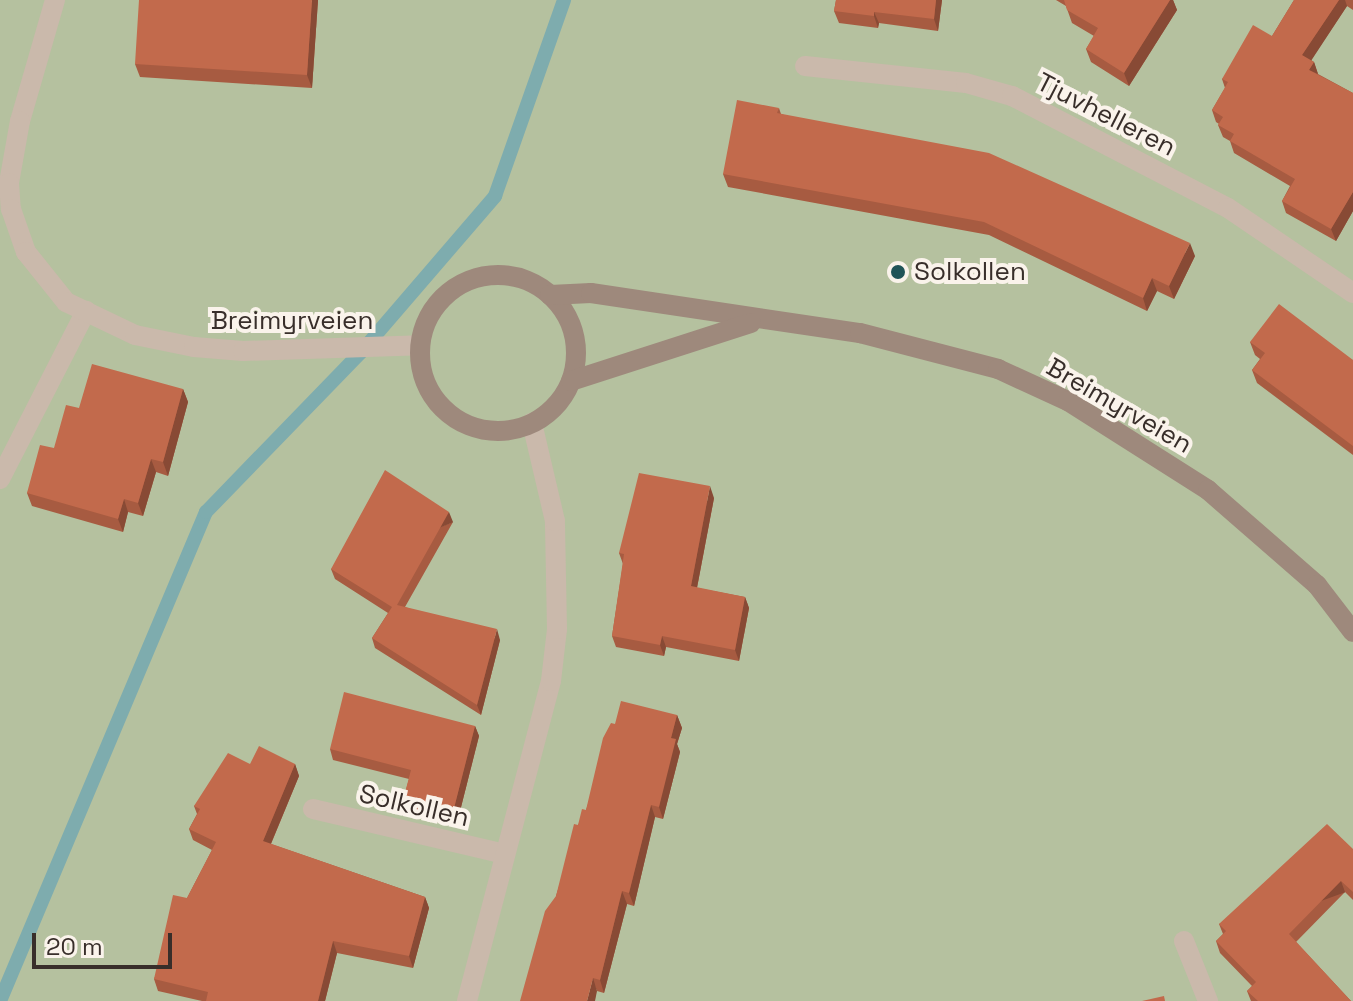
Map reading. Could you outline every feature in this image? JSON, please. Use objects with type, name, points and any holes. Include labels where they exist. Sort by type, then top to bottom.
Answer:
[{"type":"street","name":"Breimyrveien","points":[[55,0],[14,150],[11,209],[37,271],[66,302],[135,335],[194,347],[243,351],[420,345]]},
{"type":"street","name":"Tjuvhelleren","points":[[805,66],[966,83],[1012,96],[1228,208],[1353,293]]},
{"type":"street","points":[[482,276],[530,281],[550,295],[574,335],[571,381],[555,406],[532,423],[486,430],[444,409],[429,390],[420,345],[440,301],[482,276]]},
{"type":"street","name":"Breimyrveien","points":[[550,295],[591,293],[755,322],[860,333],[939,350],[1068,401],[1183,473],[1268,537],[1317,585],[1353,632]]},
{"type":"street","points":[[0,479],[86,311]]},
{"type":"street","name":"Breimyrveien","points":[[571,381],[755,322]]},
{"type":"street","points":[[467,1001],[551,681],[557,629],[555,521],[532,423]]},
{"type":"street","name":"Solkollen","points":[[313,809],[505,854]]},
{"type":"street","points":[[1184,941],[1208,1001]]},
{"type":"green space","points":[[0,0],[1353,0],[1353,1001],[0,1001]]},
{"type":"building","points":[[139,0],[312,0],[307,75],[135,64]]},
{"type":"building","points":[[836,0],[936,0],[934,19],[834,11]]},
{"type":"building","points":[[1064,0],[1170,0],[1124,73],[1086,49],[1098,28],[1067,10]]},
{"type":"building","points":[[1294,0],[1339,0],[1302,55],[1314,62],[1309,70],[1353,93],[1353,192],[1331,229],[1282,201],[1295,179],[1230,141],[1234,134],[1218,125],[1223,117],[1212,110],[1228,82],[1222,79],[1253,25],[1272,36]]},
{"type":"building","points":[[737,100],[779,108],[777,113],[989,153],[1190,243],[1169,286],[1152,278],[1143,298],[984,222],[723,174]]},
{"type":"building","points":[[1279,304],[1353,360],[1353,446],[1252,370],[1265,353],[1250,342]]},
{"type":"building","points":[[92,364],[183,389],[163,462],[151,459],[138,503],[124,499],[118,519],[27,493],[40,445],[54,448],[66,405],[79,408]]},
{"type":"building","points":[[385,470],[449,512],[397,605],[497,629],[477,705],[372,638],[392,607],[331,569]]},
{"type":"building","points":[[639,473],[710,486],[691,586],[745,597],[735,650],[662,636],[660,645],[612,636],[624,554],[619,553]]},
{"type":"building","points":[[344,692],[475,726],[452,816],[402,804],[411,770],[330,749]]},
{"type":"building","points":[[621,701],[677,715],[671,738],[676,739],[659,807],[651,805],[629,893],[622,891],[600,980],[593,978],[587,1001],[520,1001],[545,911],[556,896],[574,824],[578,825],[582,809],[586,810],[603,738],[611,723],[615,724]]},
{"type":"building","points":[[259,746],[295,764],[263,841],[425,897],[409,956],[333,941],[318,1001],[206,1001],[208,992],[154,979],[173,895],[187,898],[216,842],[189,829],[200,809],[194,806],[228,753],[250,764]]},
{"type":"building","points":[[1327,824],[1353,849],[1353,892],[1341,881],[1289,934],[1351,1001],[1258,1001],[1247,991],[1256,982],[1216,941],[1226,931],[1219,924]]},
{"type":"building","points":[[1164,996],[1165,1001],[1142,1001]]},
{"type":"waterway","points":[[0,1001],[206,512],[361,352],[495,196],[564,0]]},
{"type":"place","name":"Solkollen","points":[[898,272]]}]
